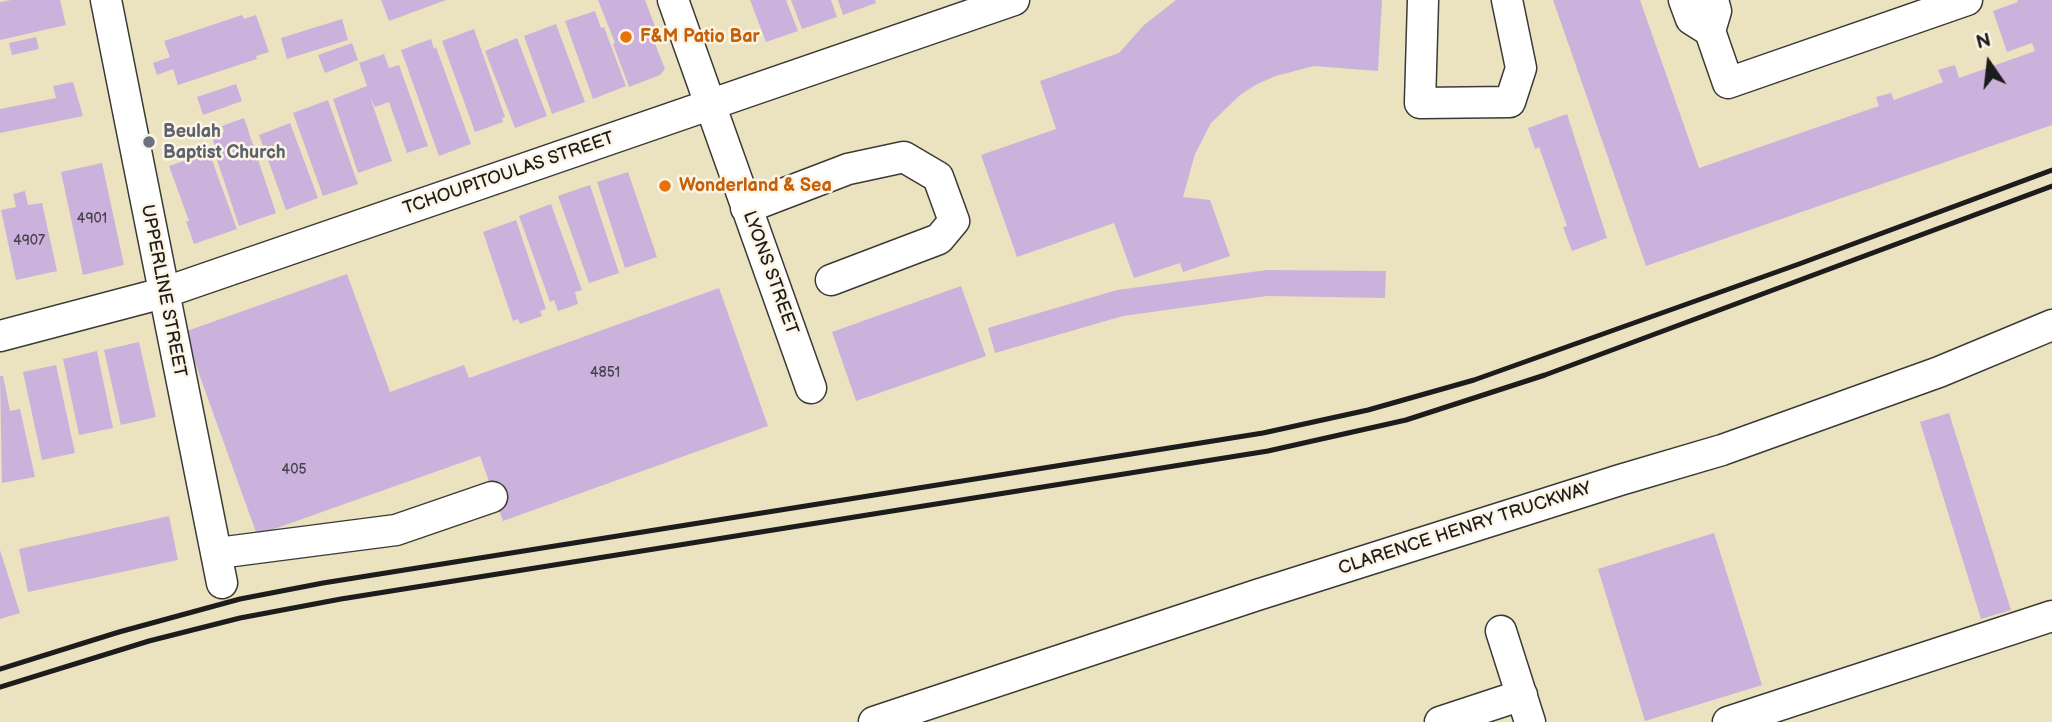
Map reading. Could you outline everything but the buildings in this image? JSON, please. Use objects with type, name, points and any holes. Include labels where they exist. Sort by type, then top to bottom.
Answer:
[{"type":"street","name":"UPPERLINE STREET","points":[[106,0],[222,583]]},
{"type":"street","name":"LYONS STREET","points":[[673,0],[811,388]]},
{"type":"street","name":"TCHOUPITOULAS STREET","points":[[0,336],[163,293],[1014,0]]},
{"type":"street","points":[[1423,0],[1420,103],[1510,102],[1521,68],[1507,0]]},
{"type":"street","points":[[1684,0],[1691,19],[1710,31]]},
{"type":"street","points":[[1713,0],[1716,11],[1710,31],[1728,83],[1967,0]]},
{"type":"street","points":[[746,208],[848,169],[904,157],[938,177],[954,220],[939,239],[831,280]]},
{"type":"street","name":"CLARENCE HENRY TRUCKWAY","points":[[874,722],[1257,595],[1722,450],[1939,372],[2052,325]]},
{"type":"street","points":[[218,553],[396,530],[492,497]]},
{"type":"street","points":[[1728,722],[2052,616]]},
{"type":"street","points":[[1440,722],[1526,709],[1501,631]]},
{"type":"railway","points":[[0,669],[119,632],[240,599],[323,583],[1263,433],[1368,410],[1474,380],[2052,170]]},
{"type":"railway","points":[[0,687],[149,641],[240,618],[341,599],[1268,451],[1406,420],[1545,375],[2052,186]]},
{"type":"place","name":"F&M Patio Bar","points":[[626,37]]},
{"type":"place","name":"Beulah Baptist Church","points":[[149,142]]},
{"type":"place","name":"Wonderland & Sea","points":[[665,186]]}]
